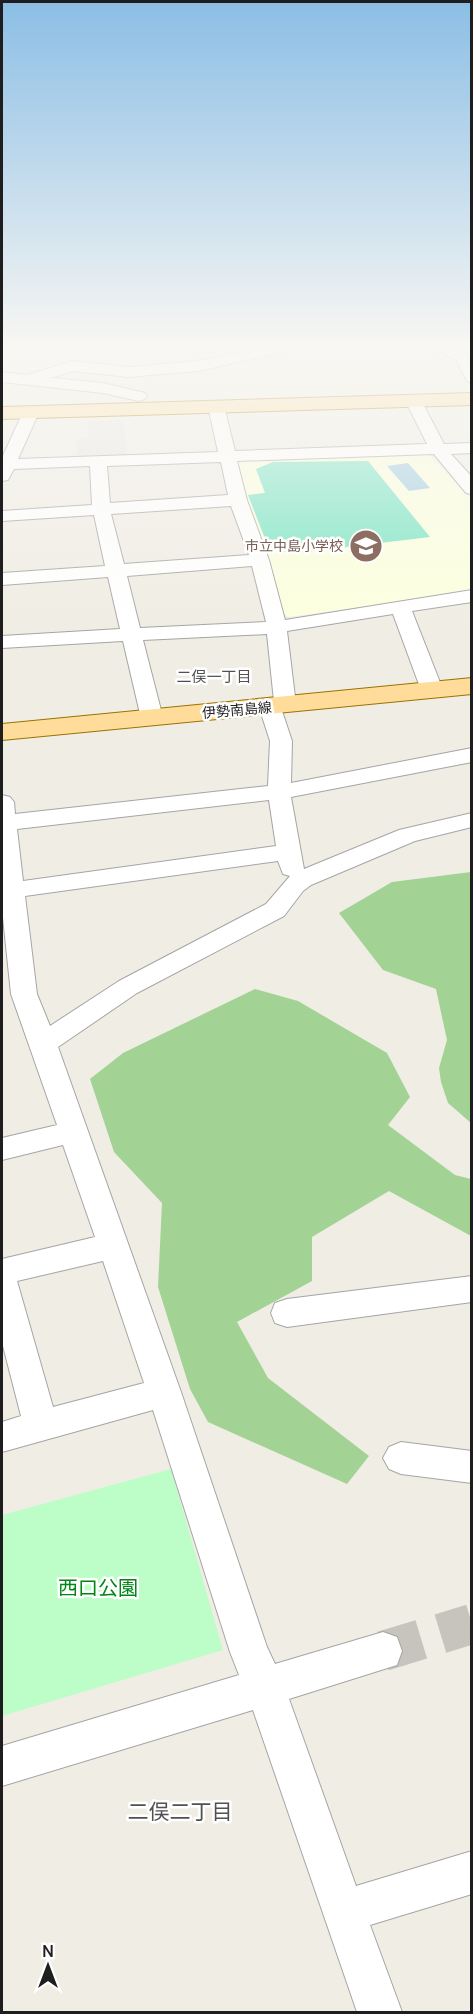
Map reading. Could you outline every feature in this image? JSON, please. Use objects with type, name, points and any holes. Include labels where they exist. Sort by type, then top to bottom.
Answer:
[{"type":"main road","name":"伊勢南島線","points":[[2,732],[471,686]]},
{"type":"street","points":[[18,440],[5,470],[98,461],[471,448]]},
{"type":"street","points":[[224,440],[238,500],[260,560],[277,627],[277,706],[281,741],[279,792],[294,885]]},
{"type":"street","points":[[433,440],[438,449],[471,489]]},
{"type":"street","points":[[98,461],[101,509],[152,718]]},
{"type":"street","points":[[2,516],[238,500]]},
{"type":"street","points":[[2,579],[260,560]]},
{"type":"street","points":[[2,642],[277,627],[471,596]]},
{"type":"street","points":[[400,606],[432,690]]},
{"type":"street","points":[[379,2013],[264,1685],[249,1652],[164,1392],[43,1044],[13,996],[13,891],[2,816],[279,792],[471,755]]},
{"type":"street","points":[[43,1044],[128,987],[275,910],[294,885],[302,879],[407,836],[471,820]]},
{"type":"street","points":[[13,891],[289,852]]},
{"type":"street","points":[[2,1149],[72,1132]]},
{"type":"street","points":[[2,1272],[112,1246]]},
{"type":"street","points":[[2,1283],[41,1426]]},
{"type":"street","points":[[287,1313],[471,1288]]},
{"type":"street","points":[[2,1437],[164,1392]]},
{"type":"street","points":[[401,1458],[471,1467]]},
{"type":"street","points":[[2,1766],[264,1685],[383,1651]]},
{"type":"street","points":[[344,1912],[471,1872]]},
{"type":"shaded area","points":[[76,440],[125,440],[127,458],[77,460]]},
{"type":"shaded area","name":"市立中島小学校","points":[[427,452],[471,499],[471,592],[289,617],[283,614],[235,461],[241,458]]},
{"type":"green space","points":[[368,461],[430,537],[297,553],[269,549],[248,495],[265,493],[256,469],[273,462]]},
{"type":"green space","points":[[471,872],[471,1123],[448,1103],[441,1082],[439,1068],[447,1040],[436,989],[383,970],[339,913],[392,882]]},
{"type":"green space","points":[[255,989],[298,1001],[387,1053],[410,1097],[388,1125],[455,1175],[471,1179],[471,1236],[389,1191],[312,1237],[312,1281],[237,1322],[268,1378],[369,1456],[347,1484],[208,1422],[190,1389],[158,1287],[162,1203],[114,1152],[90,1079],[123,1053]]},
{"type":"green space","name":"西口公園","points":[[171,1469],[223,1650],[2,1716],[2,1515]]},
{"type":"water","points":[[408,463],[430,488],[409,491],[387,466]]},
{"type":"tunnel","points":[[383,1651],[472,1624]]},
{"type":"place","name":"市立中島小学校","points":[[366,546]]},
{"type":"district","name":"二俣一丁目","points":[[214,677]]},
{"type":"district","name":"二俣二丁目","points":[[180,1812]]}]
